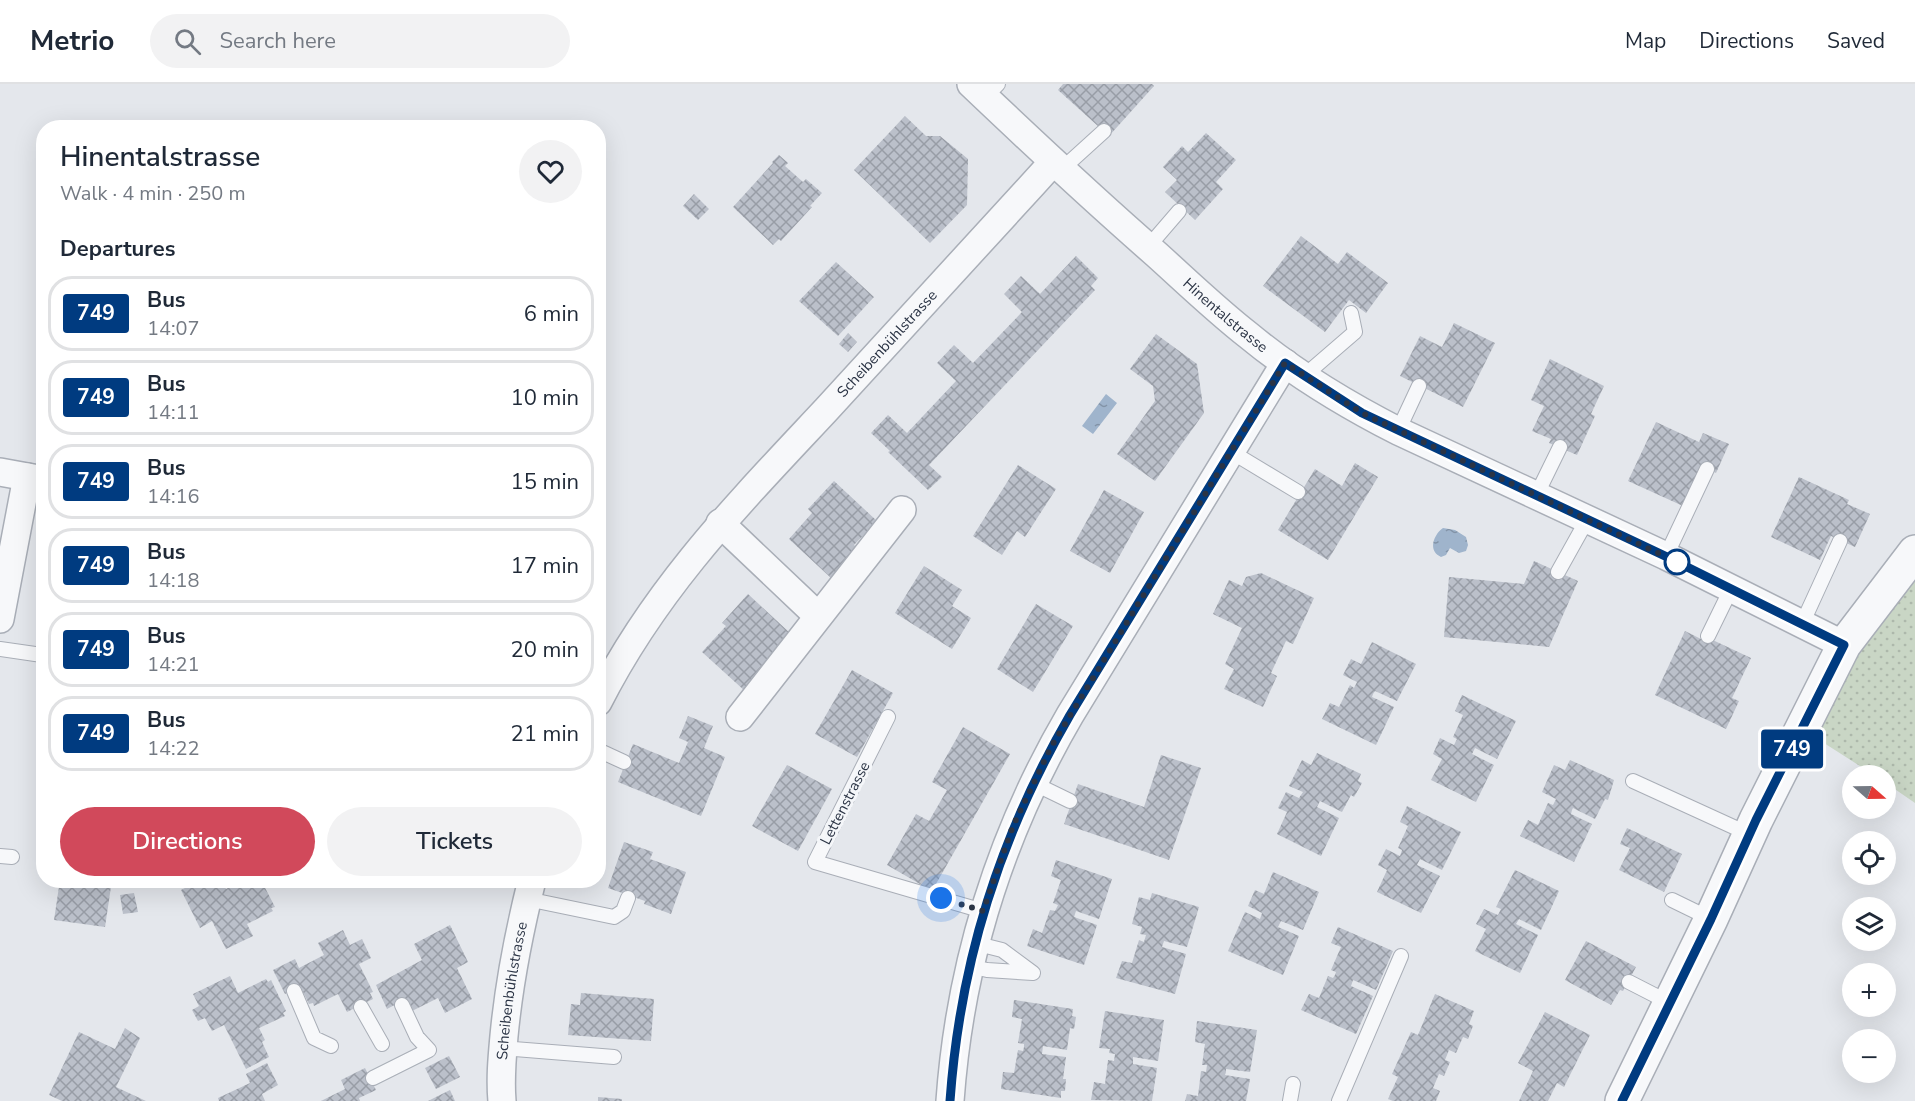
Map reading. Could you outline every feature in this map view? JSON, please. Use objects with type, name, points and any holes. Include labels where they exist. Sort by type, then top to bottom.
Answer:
[{"type":"street","name":"Hinentalstrasse","points":[[985,88],[1057,166],[1220,312],[1294,369],[1362,413],[1665,556],[1844,645]]},
{"type":"street","name":"Scheibenbühlstrasse","points":[[606,682],[662,597],[720,524],[939,288],[1057,166]]},
{"type":"street","points":[[950,1101],[955,1045],[983,911],[1006,843],[1033,783],[1070,715],[1230,451],[1294,369]]},
{"type":"street","points":[[0,472],[35,479],[6,557],[0,619]]},
{"type":"street","points":[[740,717],[902,510]]},
{"type":"street","points":[[720,524],[818,616]]},
{"type":"street","points":[[1622,1101],[1711,919],[1749,834],[1844,645],[1915,552]]},
{"type":"street","name":"Scheibenbühlstrasse","points":[[501,1099],[503,1048],[512,971],[529,890]]},
{"type":"lane","points":[[1057,166],[1104,131]]},
{"type":"lane","points":[[1148,248],[1179,211]]},
{"type":"lane","points":[[1294,369],[1355,332],[1351,314]]},
{"type":"lane","points":[[1398,431],[1419,386]]},
{"type":"lane","points":[[1536,496],[1560,447]]},
{"type":"lane","points":[[1230,451],[1298,492]]},
{"type":"lane","points":[[1665,556],[1707,469]]},
{"type":"lane","points":[[1558,572],[1587,520]]},
{"type":"lane","points":[[1802,624],[1840,540]]},
{"type":"lane","points":[[1708,636],[1731,589]]},
{"type":"lane","points":[[0,649],[36,654]]},
{"type":"lane","name":"Lettenstrasse","points":[[888,717],[815,861],[983,911]]},
{"type":"lane","points":[[606,754],[624,762]]},
{"type":"lane","points":[[1634,781],[1749,834]]},
{"type":"lane","points":[[1033,783],[1070,801]]},
{"type":"lane","points":[[529,890],[614,917],[623,911],[628,898]]},
{"type":"lane","points":[[1672,900],[1711,919]]},
{"type":"lane","points":[[1339,1101],[1401,956]]},
{"type":"lane","points":[[1629,982],[1670,1003]]},
{"type":"lane","points":[[294,991],[314,1038],[331,1046]]},
{"type":"lane","points":[[373,1078],[429,1050],[417,1037],[402,1005]]},
{"type":"lane","points":[[361,1007],[382,1044]]},
{"type":"lane","points":[[503,1048],[614,1057]]},
{"type":"lane","points":[[1290,1101],[1293,1084]]},
{"type":"green space","points":[[1915,574],[1915,803],[1896,790],[1896,765],[1858,765],[1813,736],[1860,653]]},
{"type":"water","points":[[1106,394],[1117,403],[1093,434],[1082,426]]},
{"type":"water","points":[[1443,528],[1455,530],[1466,537],[1468,545],[1466,551],[1459,553],[1450,548],[1446,555],[1441,557],[1434,551],[1433,542]]},
{"type":"building","points":[[1063,84],[1152,84],[1154,86],[1109,136],[1058,90]]},
{"type":"building","points":[[905,116],[926,136],[940,136],[968,159],[967,205],[930,243],[854,170]]},
{"type":"building","points":[[1206,133],[1236,160],[1216,182],[1223,189],[1195,220],[1165,192],[1177,180],[1163,167],[1182,146],[1188,152]]},
{"type":"building","points":[[779,155],[788,163],[785,166],[803,182],[806,179],[822,193],[781,241],[779,239],[773,245],[733,207]]},
{"type":"building","points":[[694,194],[709,209],[698,220],[683,206]]},
{"type":"building","points":[[1301,236],[1338,264],[1347,252],[1388,283],[1366,313],[1349,300],[1325,332],[1263,286]]},
{"type":"building","points":[[1076,256],[1098,278],[1091,286],[1095,290],[929,465],[942,477],[928,490],[871,433],[888,415],[907,433],[956,381],[937,363],[954,345],[973,363],[1022,312],[1004,294],[1021,276],[1040,294]]},
{"type":"building","points":[[836,262],[874,297],[838,336],[799,301]]},
{"type":"building","points":[[1454,323],[1495,343],[1463,407],[1400,376],[1420,336],[1442,347]]},
{"type":"building","points":[[848,333],[857,342],[848,352],[839,344]]},
{"type":"building","points":[[1156,334],[1197,364],[1204,413],[1155,481],[1117,454],[1155,401],[1153,386],[1130,369]]},
{"type":"building","points":[[1550,359],[1604,386],[1591,414],[1595,416],[1577,455],[1549,443],[1551,439],[1532,431],[1544,406],[1531,400]]},
{"type":"building","points":[[1656,422],[1699,442],[1703,433],[1729,444],[1716,473],[1702,466],[1683,506],[1628,481]]},
{"type":"building","points":[[1355,463],[1378,477],[1328,560],[1278,530],[1315,469],[1342,486]]},
{"type":"building","points":[[1018,465],[1056,489],[1025,537],[1017,531],[1002,555],[973,536]]},
{"type":"building","points":[[1799,477],[1849,500],[1847,504],[1870,514],[1855,547],[1831,536],[1820,560],[1771,537]]},
{"type":"building","points":[[834,481],[877,521],[854,545],[858,549],[831,578],[789,539],[812,513],[808,509]]},
{"type":"building","points":[[1104,490],[1144,512],[1110,573],[1070,551]]},
{"type":"building","points":[[1534,561],[1578,581],[1549,647],[1444,637],[1449,577],[1524,584]]},
{"type":"building","points":[[924,566],[962,590],[952,606],[971,618],[952,649],[895,613]]},
{"type":"building","points":[[1261,573],[1314,598],[1293,644],[1286,641],[1271,673],[1277,676],[1263,707],[1224,689],[1234,669],[1225,664],[1242,628],[1213,614],[1229,580],[1242,586],[1246,577]]},
{"type":"building","points":[[748,594],[791,634],[746,692],[702,652],[726,626],[722,623]]},
{"type":"building","points":[[1036,604],[1073,626],[1033,692],[997,669]]},
{"type":"building","points":[[1685,631],[1701,639],[1702,635],[1751,658],[1732,698],[1739,701],[1726,729],[1655,695]]},
{"type":"building","points":[[1372,642],[1416,664],[1397,701],[1375,691],[1373,694],[1372,697],[1394,707],[1376,745],[1322,719],[1330,703],[1339,707],[1350,685],[1354,688],[1357,682],[1343,675],[1351,659],[1361,664]]},
{"type":"building","points":[[852,670],[893,693],[857,757],[815,734]]},
{"type":"building","points":[[1462,695],[1516,721],[1497,759],[1475,748],[1472,754],[1494,765],[1476,802],[1431,780],[1442,759],[1433,754],[1440,738],[1454,745],[1457,739],[1453,737],[1463,715],[1455,711]]},
{"type":"building","points":[[688,716],[713,726],[704,748],[725,757],[701,816],[618,782],[633,744],[679,763],[688,742],[679,738]]},
{"type":"building","points":[[963,727],[1010,754],[932,891],[887,865],[916,814],[929,821],[947,790],[932,782]]},
{"type":"building","points":[[1317,753],[1361,774],[1358,781],[1362,783],[1354,797],[1351,795],[1342,812],[1320,801],[1317,807],[1339,818],[1321,856],[1277,834],[1287,812],[1278,808],[1286,792],[1299,798],[1303,792],[1289,786],[1302,760],[1311,765]]},
{"type":"building","points":[[1161,755],[1201,768],[1169,860],[1064,824],[1078,784],[1144,807]]},
{"type":"building","points":[[1570,760],[1614,780],[1608,800],[1605,799],[1595,819],[1573,808],[1572,810],[1571,814],[1592,824],[1574,862],[1520,836],[1528,820],[1538,825],[1548,803],[1553,805],[1556,799],[1542,792],[1554,765],[1565,770]]},
{"type":"building","points":[[787,765],[832,789],[798,851],[752,826]]},
{"type":"building","points":[[1407,806],[1461,832],[1442,870],[1420,859],[1417,865],[1440,876],[1421,913],[1377,892],[1387,870],[1378,865],[1386,849],[1400,856],[1402,850],[1398,848],[1408,826],[1400,822]]},
{"type":"building","points":[[1627,828],[1682,854],[1664,892],[1619,870],[1630,848],[1620,844]]},
{"type":"building","points":[[624,842],[653,852],[650,859],[686,872],[671,914],[644,904],[645,901],[608,888]]},
{"type":"building","points":[[1056,860],[1112,879],[1099,919],[1076,911],[1074,917],[1097,925],[1084,965],[1027,946],[1033,929],[1042,933],[1050,910],[1055,911],[1058,905],[1053,903],[1061,880],[1051,876]]},
{"type":"building","points":[[1515,870],[1559,891],[1541,930],[1519,919],[1516,924],[1538,935],[1520,973],[1475,951],[1486,929],[1476,924],[1484,909],[1498,915],[1501,909],[1496,907]]},
{"type":"building","points":[[1273,872],[1319,892],[1303,930],[1281,921],[1278,927],[1299,936],[1283,975],[1228,951],[1245,912],[1260,919],[1262,913],[1248,906],[1255,890],[1264,894]]},
{"type":"building","points":[[59,888],[111,888],[105,927],[54,920]]},
{"type":"building","points":[[185,888],[265,888],[275,907],[271,908],[273,911],[247,924],[253,936],[226,949],[212,921],[200,928],[181,890]]},
{"type":"building","points":[[134,893],[138,912],[123,914],[120,895]]},
{"type":"building","points":[[1152,893],[1199,907],[1187,947],[1164,941],[1162,947],[1186,954],[1175,994],[1116,978],[1122,961],[1132,963],[1139,940],[1144,942],[1146,935],[1140,934],[1142,927],[1132,924],[1139,897],[1150,900]]},
{"type":"building","points":[[450,925],[468,962],[457,968],[472,999],[445,1013],[438,998],[412,1011],[406,999],[387,1009],[376,985],[422,960],[414,944]]},
{"type":"building","points":[[1338,927],[1393,951],[1376,990],[1353,980],[1351,986],[1373,996],[1356,1034],[1301,1010],[1309,994],[1319,998],[1328,976],[1333,978],[1335,975],[1336,972],[1331,970],[1341,947],[1331,943]]},
{"type":"building","points":[[343,930],[350,945],[362,939],[371,958],[359,964],[373,992],[370,993],[373,999],[347,1012],[338,994],[314,1006],[313,1003],[309,1004],[300,986],[285,994],[273,970],[295,959],[299,968],[324,955],[318,943]]},
{"type":"building","points":[[1586,941],[1636,967],[1623,991],[1620,990],[1611,1005],[1565,980]]},
{"type":"building","points":[[230,976],[238,993],[266,979],[268,982],[271,980],[286,1011],[283,1013],[285,1016],[259,1028],[269,1057],[246,1069],[224,1025],[212,1031],[205,1018],[198,1021],[192,1010],[199,1006],[193,994]]},
{"type":"building","points":[[581,993],[654,999],[651,1041],[568,1035],[571,1004],[580,1005]]},
{"type":"building","points":[[1435,994],[1474,1011],[1469,1024],[1473,1026],[1468,1039],[1463,1037],[1456,1053],[1449,1050],[1445,1060],[1450,1062],[1444,1076],[1439,1074],[1433,1088],[1440,1091],[1436,1101],[1388,1099],[1398,1077],[1392,1074],[1411,1032],[1418,1035]]},
{"type":"building","points":[[1014,1000],[1073,1009],[1072,1016],[1076,1017],[1074,1029],[1070,1028],[1067,1050],[1043,1046],[1042,1054],[1066,1057],[1063,1079],[1066,1079],[1065,1091],[1061,1091],[1061,1098],[1001,1089],[1003,1072],[1014,1073],[1018,1050],[1023,1051],[1024,1047],[1024,1044],[1018,1043],[1022,1019],[1012,1017]]},
{"type":"building","points":[[1105,1011],[1164,1020],[1158,1061],[1133,1057],[1133,1064],[1157,1068],[1152,1101],[1091,1100],[1094,1082],[1105,1084],[1108,1060],[1114,1061],[1115,1054],[1109,1053],[1110,1049],[1099,1048]]},
{"type":"building","points":[[1545,1012],[1590,1035],[1564,1087],[1557,1083],[1548,1101],[1519,1101],[1533,1071],[1518,1063]]},
{"type":"building","points":[[1197,1021],[1257,1030],[1250,1072],[1226,1069],[1225,1075],[1250,1079],[1246,1101],[1185,1101],[1187,1094],[1198,1096],[1201,1071],[1206,1072],[1207,1065],[1202,1065],[1205,1044],[1195,1042]]},
{"type":"building","points":[[125,1028],[140,1038],[116,1087],[146,1101],[62,1101],[49,1095],[79,1032],[115,1049]]},
{"type":"building","points":[[449,1056],[460,1077],[436,1089],[425,1068]]},
{"type":"building","points":[[267,1063],[278,1085],[262,1094],[265,1101],[219,1101],[218,1098],[250,1083],[246,1074]]},
{"type":"building","points":[[365,1068],[376,1090],[359,1098],[360,1101],[321,1101],[345,1089],[341,1080]]},
{"type":"building","points":[[450,1090],[455,1101],[428,1101]]},
{"type":"building","points":[[598,1097],[622,1099],[622,1101],[598,1101]]},
{"type":"bus line","name":"749","points":[[950,1101],[955,1045],[974,943],[994,877],[1020,809],[1070,715],[1285,363],[1362,413],[1665,556],[1844,645],[1756,820],[1711,919],[1622,1101]]},
{"type":"route","points":[[941,898],[983,911],[1020,809],[1051,747],[1285,363],[1362,413],[1677,562]]}]
